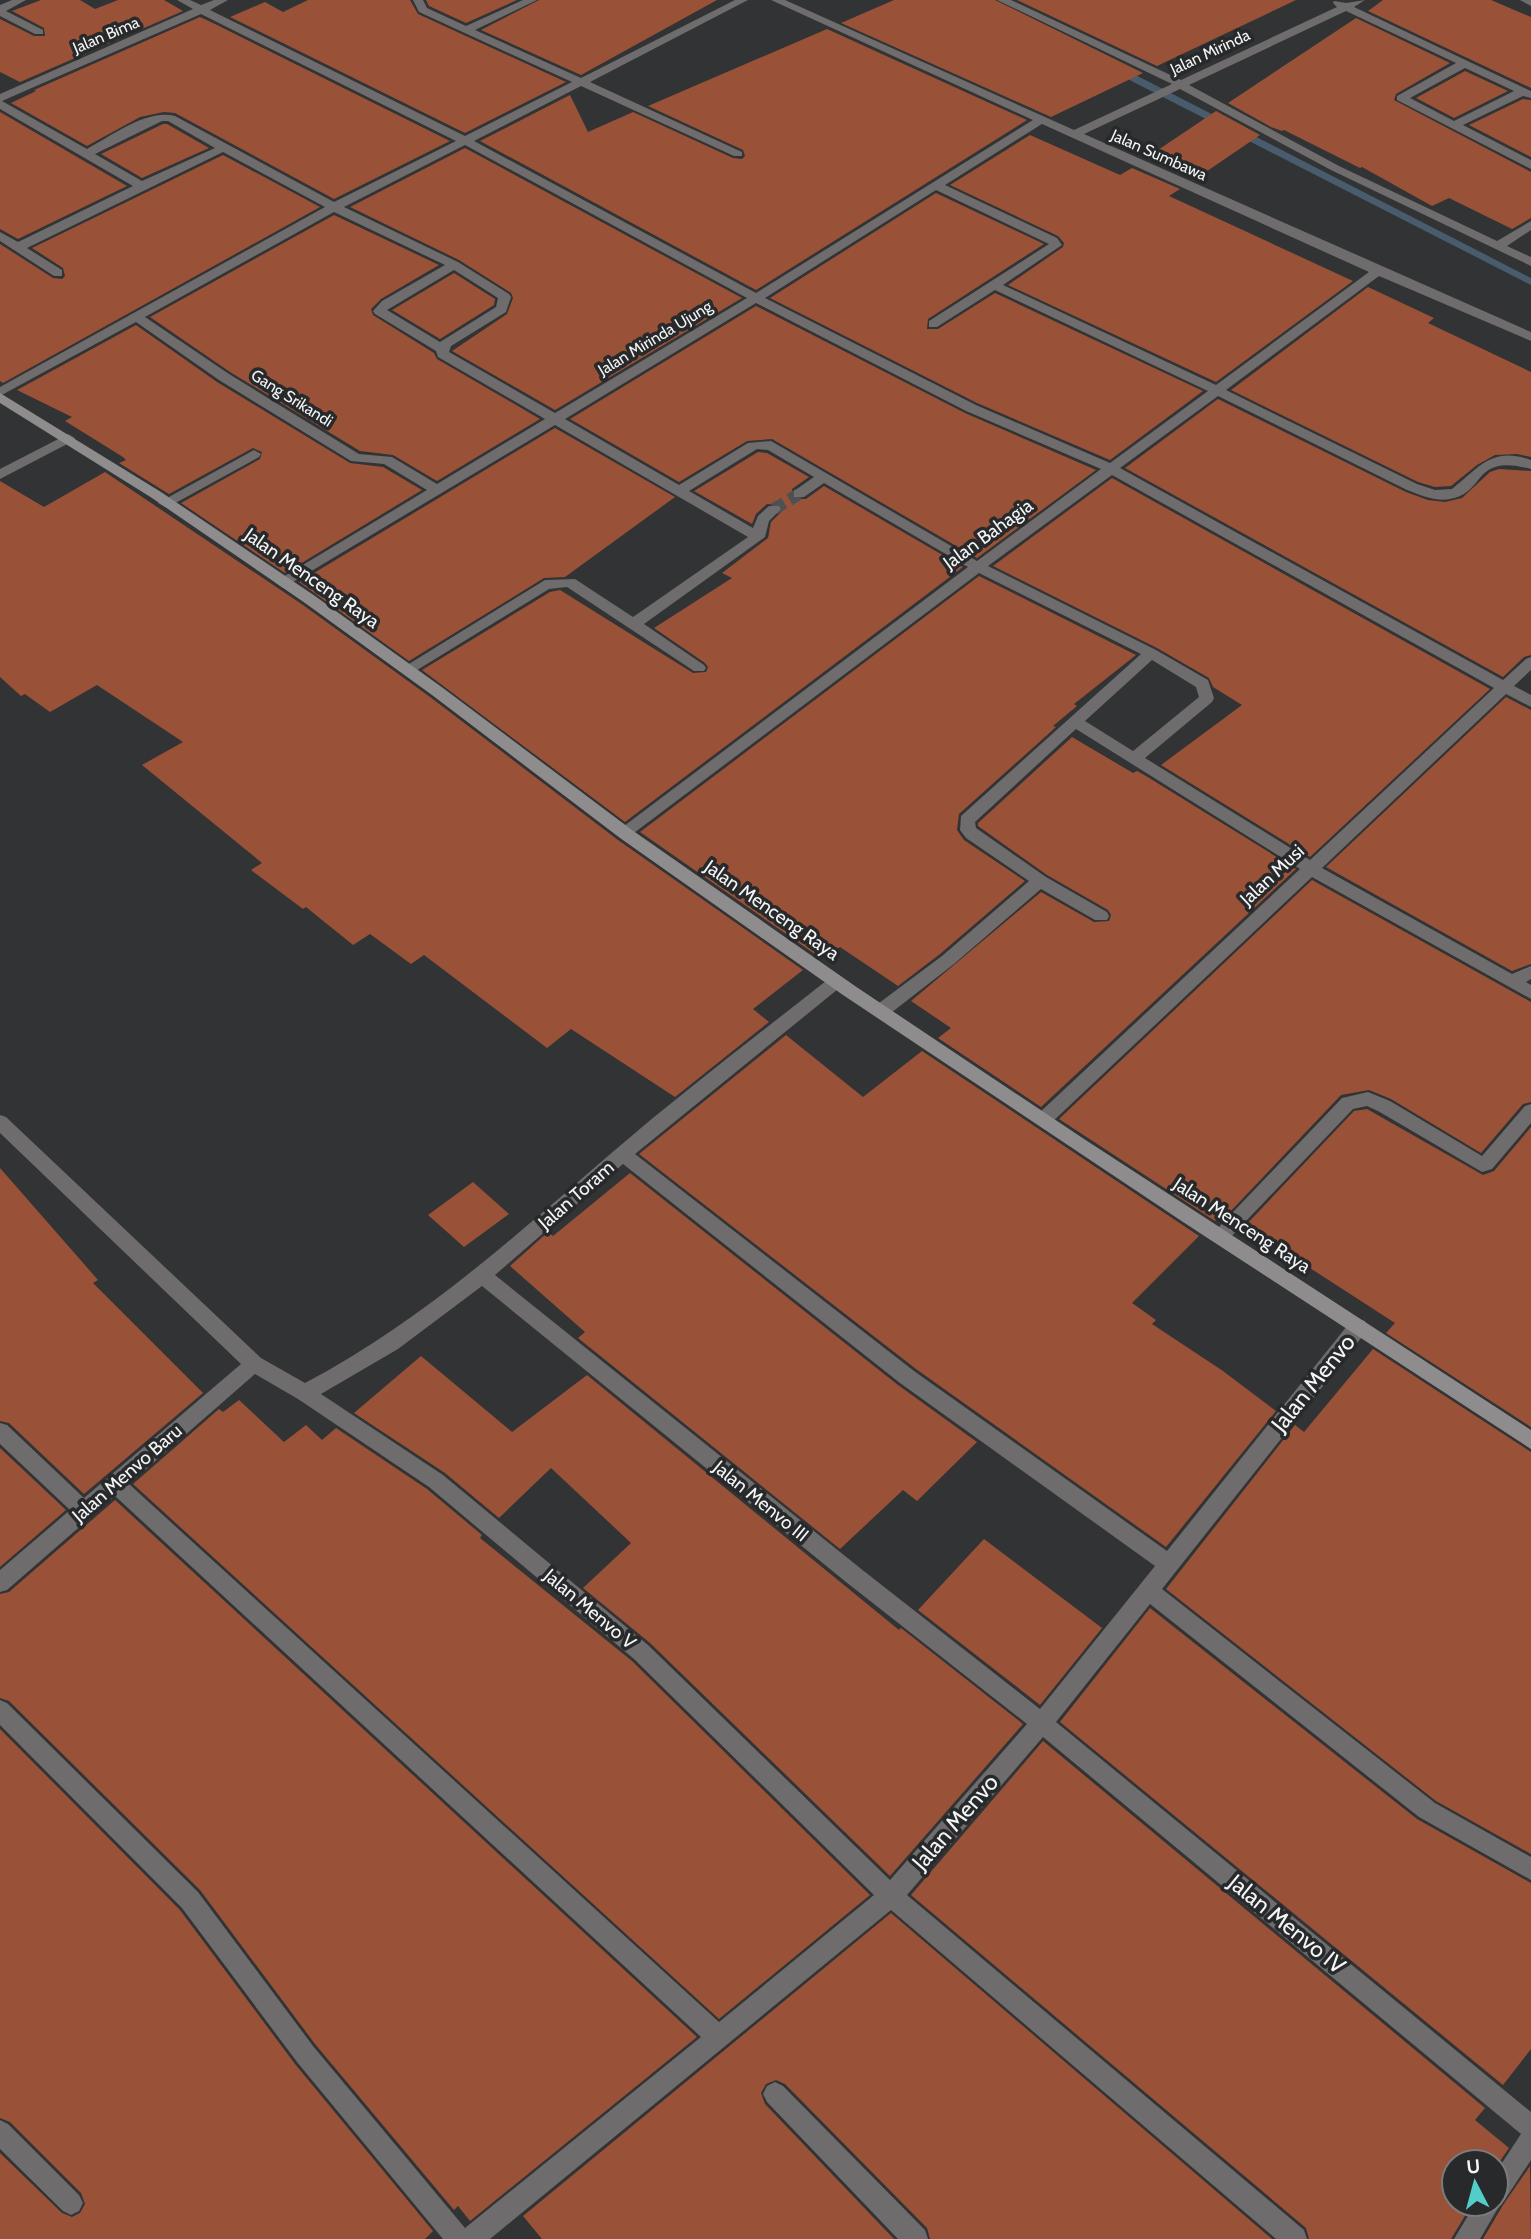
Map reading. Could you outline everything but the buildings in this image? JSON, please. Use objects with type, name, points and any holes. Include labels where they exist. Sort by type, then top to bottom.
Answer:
[{"type":"street","points":[[0,11],[21,0]]},
{"type":"street","points":[[182,0],[464,141],[755,298],[971,408],[1112,469],[1531,702]]},
{"type":"street","name":"Jalan Bima","points":[[0,98],[223,0]]},
{"type":"street","points":[[418,0],[424,10],[465,30],[585,82],[738,154]]},
{"type":"street","points":[[465,30],[530,0]]},
{"type":"street","points":[[0,394],[334,207],[743,0]]},
{"type":"street","name":"Jalan Sumbawa","points":[[776,0],[1531,337]]},
{"type":"street","points":[[1002,0],[1176,85],[1335,168],[1531,262]]},
{"type":"street","points":[[1332,0],[1526,93]]},
{"type":"street","name":"Jalan Mirinda","points":[[1075,134],[1148,97],[1360,0]]},
{"type":"street","points":[[1525,0],[1531,3]]},
{"type":"street","points":[[0,11],[39,32]]},
{"type":"street","points":[[1463,64],[1401,96],[1404,101],[1531,165]]},
{"type":"street","points":[[1454,125],[1526,93]]},
{"type":"street","points":[[0,104],[142,186]]},
{"type":"street","points":[[87,154],[150,121],[165,117],[334,207],[454,265],[505,297],[502,309],[446,343],[442,349]]},
{"type":"street","name":"Jalan Mirinda Ujung","points":[[284,583],[755,298],[1042,119]]},
{"type":"street","points":[[18,247],[221,149]]},
{"type":"street","points":[[933,324],[1056,245],[937,186]]},
{"type":"street","points":[[1498,246],[1531,225]]},
{"type":"street","points":[[0,236],[58,273]]},
{"type":"street","points":[[454,265],[386,304],[379,311],[442,349],[443,354],[758,537]]},
{"type":"street","name":"Jalan Bahagia","points":[[625,834],[978,567],[1378,271]]},
{"type":"street","points":[[994,285],[1431,494],[1452,495],[1460,491],[1478,470],[1498,461],[1518,459],[1531,465]]},
{"type":"street","name":"Gang Srikandi","points":[[136,316],[224,377],[356,458],[387,460],[437,490]]},
{"type":"street","name":"Jalan Menceng Raya","points":[[0,394],[284,583],[409,670],[625,834],[837,981],[1531,1440]]},
{"type":"street","points":[[0,475],[68,438]]},
{"type":"street","points":[[678,492],[753,446],[760,444],[774,447],[978,567],[1151,653],[1203,684],[1207,698],[1134,758]]},
{"type":"street","points":[[165,503],[254,454]]},
{"type":"street","points":[[799,494],[824,477]]},
{"type":"street","points":[[634,624],[758,537],[766,515],[774,509]]},
{"type":"street","points":[[409,670],[545,584],[556,582],[570,582],[699,668]]},
{"type":"street","points":[[1101,916],[1040,881],[972,834],[968,830],[967,820],[1151,653]]},
{"type":"street","name":"Jalan Musi","points":[[1044,1119],[1531,662]]},
{"type":"street","points":[[1076,722],[1310,867],[1531,993]]},
{"type":"street","points":[[881,1011],[948,960],[1040,881]]},
{"type":"street","points":[[1512,982],[1531,972]]},
{"type":"street","name":"Jalan Toram","points":[[304,1394],[350,1371],[483,1276],[623,1154],[837,981]]},
{"type":"street","points":[[1222,1236],[1348,1103],[1368,1099],[1384,1106],[1482,1165],[1486,1164],[1531,1111]]},
{"type":"street","name":"Jalan Menvo V","points":[[0,1122],[254,1364],[436,1481],[641,1652],[891,1896],[1295,2239]]},
{"type":"street","points":[[623,1154],[907,1377],[1168,1564]]},
{"type":"street","name":"Jalan Menvo III","points":[[483,1276],[853,1576],[1042,1723]]},
{"type":"street","name":"Jalan Menvo","points":[[471,2239],[891,1896],[1042,1723],[1358,1327]]},
{"type":"street","name":"Jalan Menvo Baru","points":[[0,1583],[254,1364]]},
{"type":"street","points":[[0,1431],[83,1510]]},
{"type":"street","points":[[114,1482],[718,2037]]},
{"type":"street","points":[[1148,1590],[1427,1810],[1531,1869]]},
{"type":"street","points":[[0,1710],[190,1900],[304,2054],[459,2239]]},
{"type":"street","name":"Jalan Menvo IV","points":[[1042,1723],[1531,2127]]},
{"type":"street","points":[[775,2094],[916,2239]]},
{"type":"street","points":[[0,2132],[71,2203]]},
{"type":"street","points":[[1510,2171],[1531,2139]]},
{"type":"street","points":[[1466,2239],[1480,2218]]},
{"type":"waterway","points":[[1114,68],[1531,282]]},
{"type":"tunnel","points":[[774,509],[799,494]]}]
